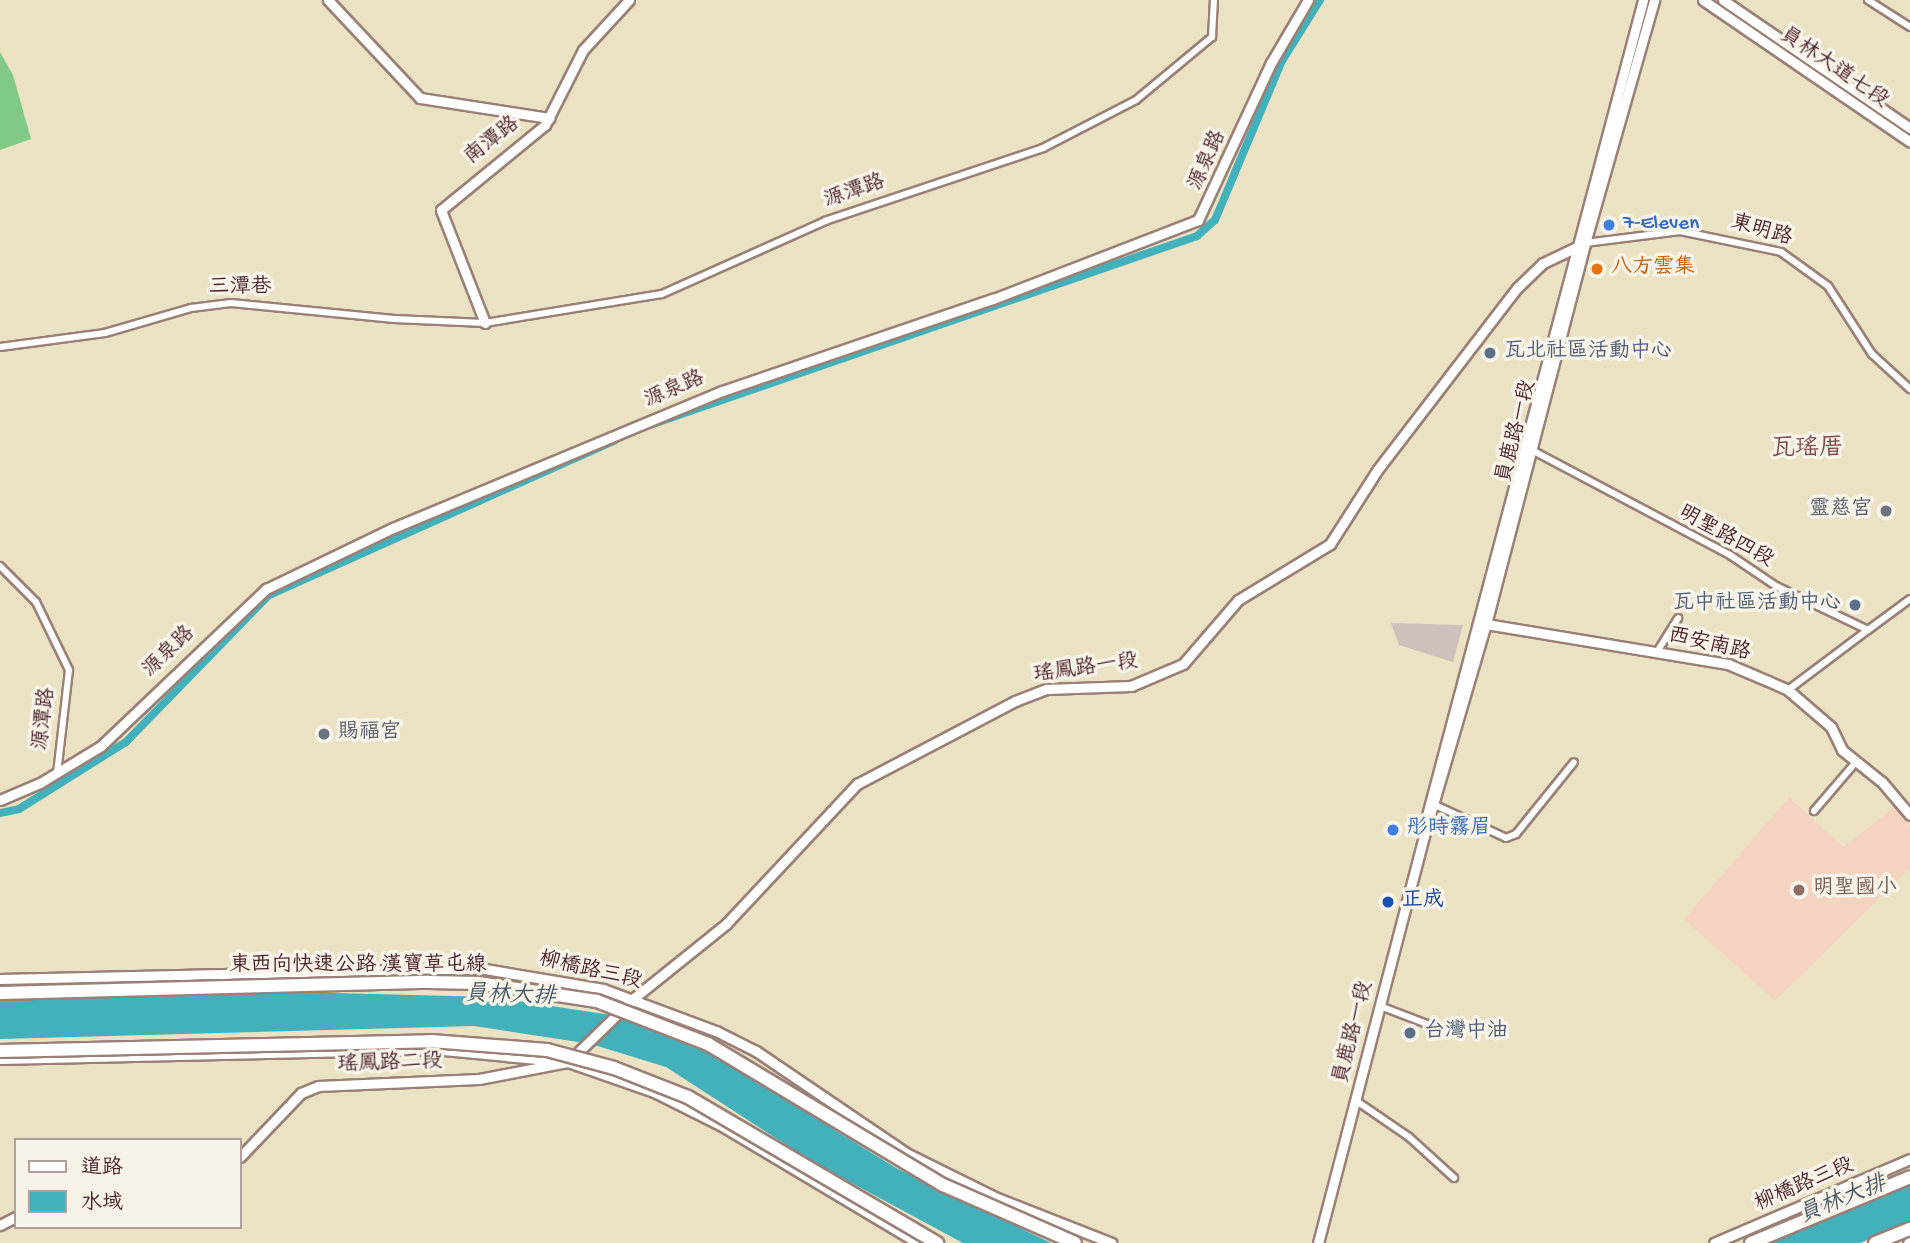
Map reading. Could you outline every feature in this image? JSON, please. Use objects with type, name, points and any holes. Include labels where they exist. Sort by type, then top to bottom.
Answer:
[{"type":"highway","name":"東西向快速公路 漢寶草屯線","points":[[0,993],[429,982],[478,984],[597,1000],[708,1044],[932,1179],[1075,1243]]},
{"type":"highway","points":[[0,1051],[431,1041],[547,1050],[614,1068],[688,1097],[937,1243]]},
{"type":"highway","points":[[1888,1186],[1910,1170]]},
{"type":"highway","points":[[1751,1243],[1910,1177]]},
{"type":"highway","points":[[1875,1243],[1910,1229]]},
{"type":"main road","points":[[328,0],[419,98],[549,118]]},
{"type":"main road","name":"南潭路","points":[[485,323],[441,210],[549,118],[583,51],[629,0]]},
{"type":"main road","name":"源泉路","points":[[0,800],[57,773],[101,747],[266,589],[393,528],[722,391],[993,299],[1199,220],[1272,63],[1308,0]]},
{"type":"main road","name":"員鹿路一段","points":[[1318,1243],[1424,832],[1435,805],[1486,624],[1574,249],[1643,0]]},
{"type":"main road","name":"員鹿路一段","points":[[1424,832],[1426,808],[1654,0]]},
{"type":"main road","name":"員林大道七段","points":[[1703,0],[1910,142]]},
{"type":"main road","name":"員林大道七段","points":[[1723,0],[1909,125]]},
{"type":"main road","name":"瑤鳳路一段","points":[[568,1062],[634,998],[726,924],[857,784],[1015,701],[1047,689],[1131,685],[1182,664],[1238,600],[1330,544],[1378,469],[1517,288],[1543,263],[1585,243]]},
{"type":"main road","name":"西安南路","points":[[1486,624],[1728,664],[1788,690],[1831,727],[1842,750],[1889,789],[1910,814]]},
{"type":"main road","name":"柳橋路三段","points":[[0,979],[479,968],[560,980],[634,998],[756,1051],[905,1153],[998,1198],[1112,1243]]},
{"type":"main road","points":[[0,1059],[433,1049],[568,1062],[654,1091],[712,1121],[918,1243]]},
{"type":"main road","name":"瑤鳳路二段","points":[[242,1155],[300,1093],[318,1086],[480,1079],[568,1062]]},
{"type":"main road","name":"柳橋路三段","points":[[1714,1243],[1910,1159]]},
{"type":"street","name":"源潭路","points":[[485,323],[662,294],[825,221],[1043,148],[1136,100],[1212,37],[1214,0]]},
{"type":"street","points":[[1868,0],[1910,27]]},
{"type":"street","points":[[1895,132],[1909,125]]},
{"type":"street","name":"東明路","points":[[1585,243],[1680,231],[1781,252],[1828,286],[1872,354],[1910,389]]},
{"type":"street","name":"三潭巷","points":[[0,347],[105,333],[191,308],[232,303],[485,323]]},
{"type":"street","name":"明聖路四段","points":[[1527,448],[1730,555],[1776,586],[1868,630]]},
{"type":"street","name":"源潭路","points":[[0,566],[36,602],[69,670],[57,773]]},
{"type":"street","points":[[1788,690],[1910,599]]},
{"type":"street","points":[[1657,652],[1678,618]]},
{"type":"street","points":[[1435,805],[1506,838],[1516,834],[1574,762]]},
{"type":"street","points":[[1814,811],[1856,762]]},
{"type":"street","points":[[1380,1006],[1432,1026]]},
{"type":"street","points":[[1355,1100],[1409,1136],[1454,1178]]},
{"type":"shaded area","points":[[1391,623],[1463,625],[1453,662],[1399,645]]},
{"type":"shaded area","name":"明聖國小","points":[[1789,797],[1843,847],[1897,805],[1910,827],[1910,868],[1775,1001],[1684,919]]},
{"type":"green space","points":[[0,52],[13,75],[31,139],[0,150]]},
{"type":"water","points":[[254,991],[492,997],[618,1016],[687,1038],[896,1168],[1051,1243],[963,1243],[811,1161],[666,1067],[591,1044],[474,1026],[0,1039],[0,998]]},
{"type":"water","points":[[1910,1181],[1910,1222],[1860,1243],[1758,1243]]},
{"type":"waterway","points":[[650,425],[1197,236],[1215,220],[1282,61],[1320,0]]},
{"type":"waterway","points":[[0,813],[19,809],[126,742],[269,595],[615,440]]},
{"type":"place","name":"7-Eleven","points":[[1609,225]]},
{"type":"place","name":"八方雲集","points":[[1597,269]]},
{"type":"place","name":"瓦北社區活動中心","points":[[1490,353]]},
{"type":"place","name":"靈慈宮","points":[[1886,511]]},
{"type":"place","name":"瓦中社區活動中心","points":[[1855,605]]},
{"type":"place","name":"賜福宮","points":[[324,734]]},
{"type":"place","name":"彤時霧眉","points":[[1393,830]]},
{"type":"place","name":"明聖國小","points":[[1799,890]]},
{"type":"place","name":"正成","points":[[1388,902]]},
{"type":"place","name":"台灣中油","points":[[1410,1033]]},
{"type":"district","name":"瓦瑤厝","points":[[1807,450]]},
{"type":"water label","name":"員林大排","points":[[510,997]]},
{"type":"water label","name":"員林大排","points":[[1843,1201]]}]
